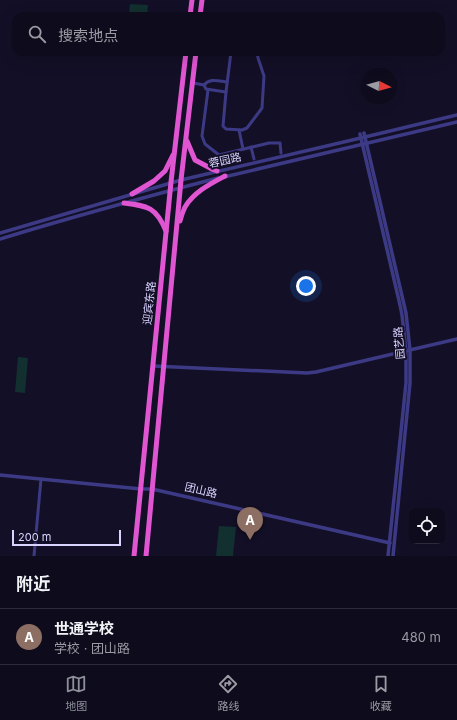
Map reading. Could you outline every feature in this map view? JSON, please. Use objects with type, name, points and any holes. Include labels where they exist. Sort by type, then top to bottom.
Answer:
[{"type":"highway","points":[[190,12],[192,0]]},
{"type":"highway","points":[[200,12],[202,0]]},
{"type":"highway","name":"迎宾东路","points":[[134,556],[171,182],[186,56]]},
{"type":"highway","name":"迎宾东路","points":[[146,556],[181,180],[196,56]]},
{"type":"highway","points":[[177,130],[187,132]]},
{"type":"highway","points":[[186,140],[195,160],[217,171]]},
{"type":"highway","points":[[132,194],[154,181],[165,171],[175,151]]},
{"type":"highway","points":[[177,228],[185,207],[193,196],[207,185],[224,176]]},
{"type":"highway","points":[[124,203],[142,205],[154,210],[162,220],[166,232],[176,234]]},
{"type":"street","points":[[230,56],[223,126],[226,129],[239,130],[247,128],[262,108],[264,76],[258,56]]},
{"type":"street","points":[[204,85],[211,80],[227,82]]},
{"type":"street","points":[[193,83],[204,85],[208,90],[226,92]]},
{"type":"street","points":[[208,90],[202,136],[205,144],[219,155],[269,143],[280,143],[281,153]]},
{"type":"street","name":"蓉园路","points":[[0,233],[171,182],[362,136],[457,115]]},
{"type":"street","name":"蓉园路","points":[[0,239],[69,218],[224,176],[457,122]]},
{"type":"street","points":[[239,130],[243,149]]},
{"type":"street","name":"园艺路","points":[[362,136],[401,310],[408,350],[410,384],[393,556]]},
{"type":"street","points":[[251,147],[254,159]]},
{"type":"street","points":[[153,366],[307,373],[457,339]]},
{"type":"street","name":"园艺路","points":[[388,556],[408,350]]},
{"type":"street","name":"团山路","points":[[0,475],[152,489],[394,544]]},
{"type":"street","points":[[34,556],[41,479]]},
{"type":"green space","points":[[130,4],[148,5],[147,12],[129,12]]},
{"type":"green space","points":[[18,357],[28,358],[25,393],[15,392]]},
{"type":"green space","points":[[219,526],[236,527],[233,556],[216,556]]},
{"type":"place","name":"世通学校","points":[[250,540]]}]
